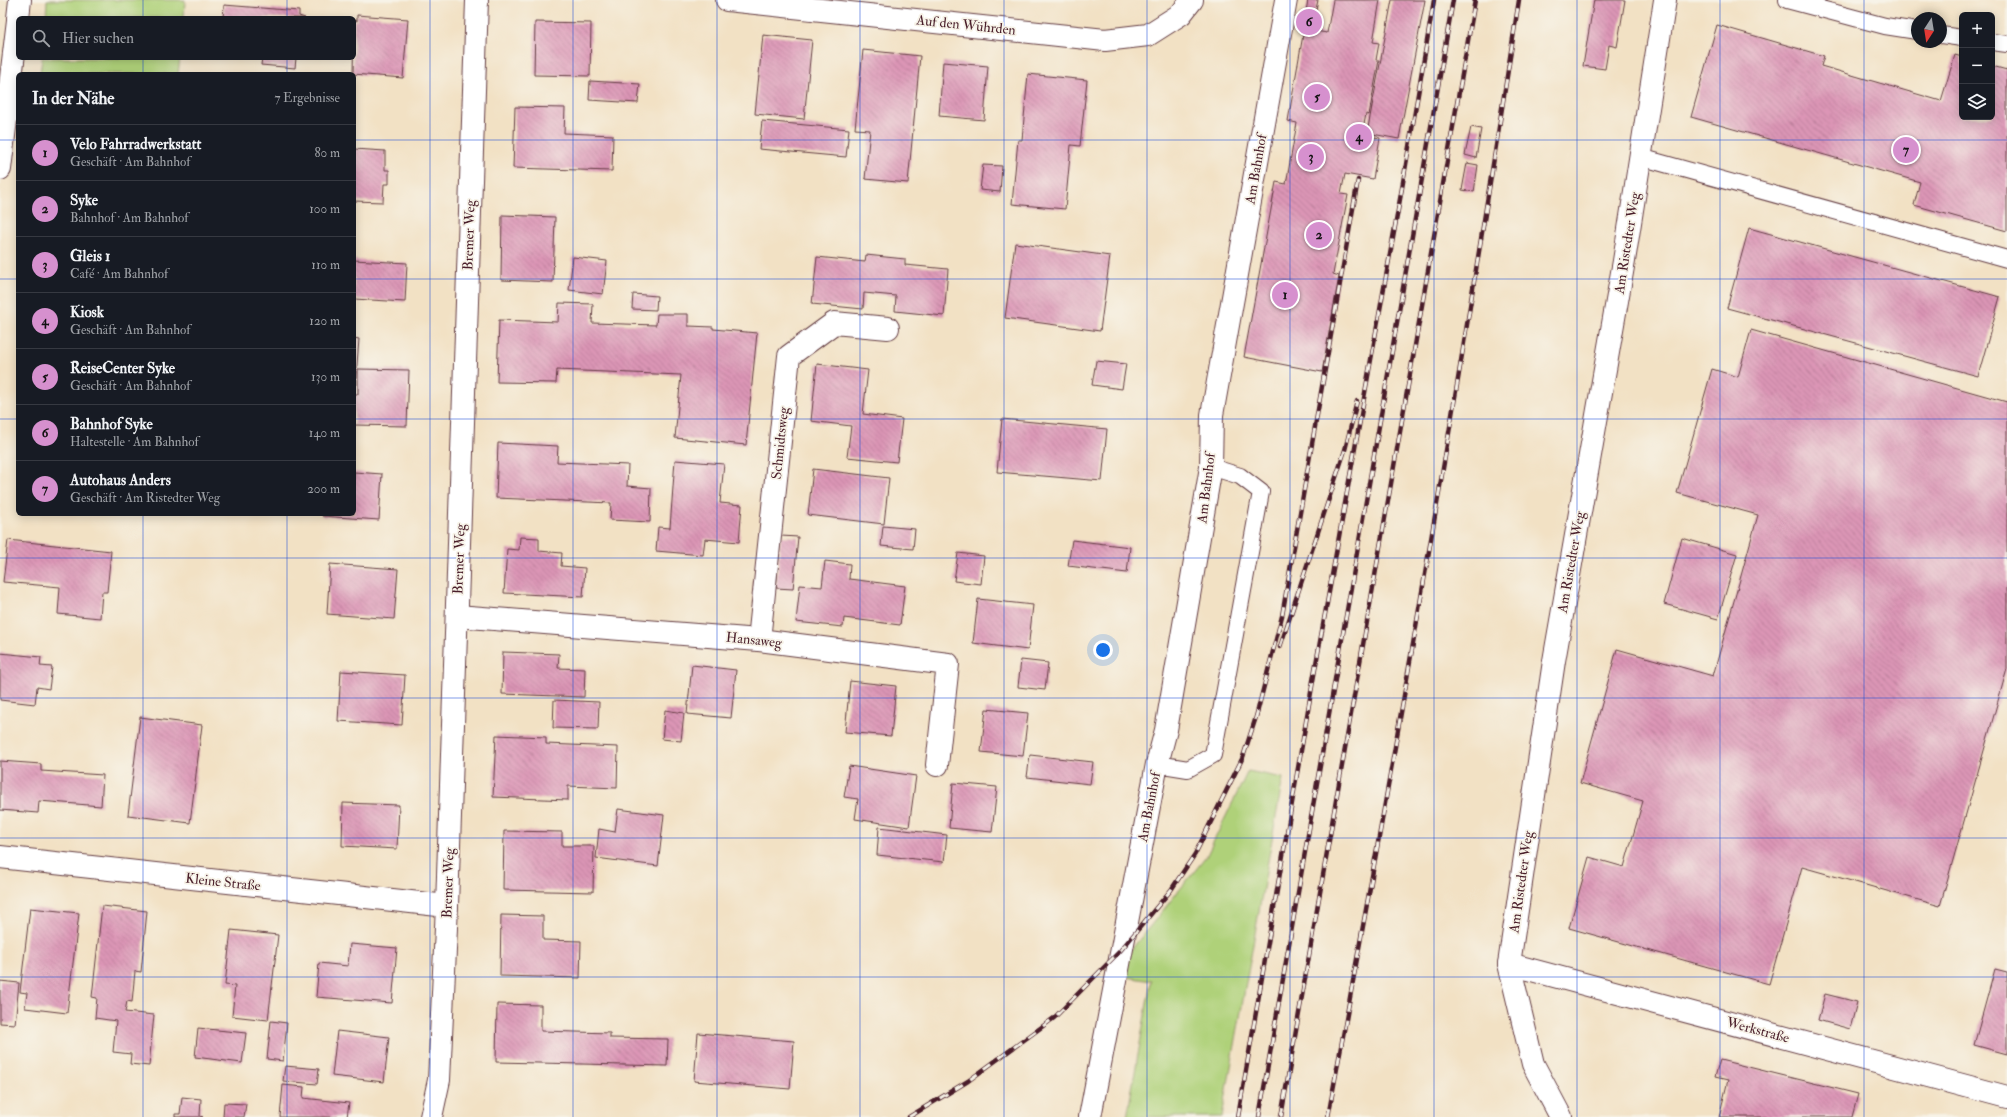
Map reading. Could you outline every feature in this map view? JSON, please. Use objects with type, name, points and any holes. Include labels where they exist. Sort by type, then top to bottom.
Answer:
[{"type":"street","points":[[18,16],[20,0]]},
{"type":"street","name":"Bremer Weg","points":[[431,1117],[438,1080],[447,906],[477,0]]},
{"type":"street","name":"Auf den Wührden","points":[[727,0],[1105,40],[1148,35],[1181,14],[1192,0]]},
{"type":"street","name":"Am Bahnhof","points":[[1090,1117],[1120,951],[1157,764],[1166,730],[1211,467],[1212,415],[1286,0]]},
{"type":"street","name":"Am Ristedter Weg","points":[[1561,1117],[1534,1064],[1509,964],[1554,661],[1623,269],[1665,0]]},
{"type":"street","points":[[0,169],[16,36]]},
{"type":"street","name":"Schmidtsweg","points":[[759,640],[789,356],[834,323],[888,328]]},
{"type":"street","name":"Hansaweg","points":[[457,616],[759,640],[948,664],[937,765]]},
{"type":"street","name":"Kleine Straße","points":[[0,857],[447,906]]},
{"type":"street","name":"Werkstraße","points":[[1509,964],[2007,1097]]},
{"type":"lane","points":[[1787,0],[1885,26],[1911,30]]},
{"type":"lane","points":[[1947,36],[1959,38]]},
{"type":"lane","points":[[1995,42],[2007,44]]},
{"type":"lane","points":[[1640,157],[2007,259]]},
{"type":"lane","points":[[1157,764],[1188,769],[1213,755],[1260,492],[1240,476],[1211,467]]},
{"type":"green space","points":[[47,0],[185,0],[184,16],[46,16]]},
{"type":"green space","points":[[42,60],[180,60],[178,72],[40,72]]},
{"type":"green space","points":[[1248,771],[1283,778],[1222,1117],[1127,1117],[1151,981],[1127,977],[1122,961],[1206,857]]},
{"type":"building","points":[[1308,0],[1318,0],[1314,19],[1305,17]]},
{"type":"building","points":[[1333,0],[1380,0],[1373,42],[1379,43],[1376,60],[1379,60],[1369,115],[1366,114],[1362,135],[1380,138],[1373,179],[1345,174],[1341,194],[1348,195],[1333,274],[1339,276],[1322,372],[1244,357],[1276,182],[1286,184],[1297,123],[1288,121],[1304,29],[1327,33]]},
{"type":"building","points":[[1392,0],[1425,0],[1399,139],[1367,133]]},
{"type":"building","points":[[1594,0],[1625,0],[1617,47],[1609,45],[1605,69],[1583,66]]},
{"type":"building","points":[[224,5],[299,11],[299,16],[223,16]]},
{"type":"building","points":[[357,15],[408,19],[403,78],[356,74],[356,72],[353,72],[353,60],[356,60]]},
{"type":"building","points":[[535,22],[591,23],[590,76],[534,75]]},
{"type":"building","points":[[1717,25],[1824,56],[1821,66],[1941,101],[1955,55],[1959,56],[1959,120],[1995,120],[1995,67],[2007,70],[2007,231],[1914,205],[1920,182],[1691,117]]},
{"type":"building","points":[[763,35],[812,40],[804,119],[755,114]]},
{"type":"building","points":[[863,50],[920,56],[908,183],[865,179],[870,130],[855,129]]},
{"type":"building","points":[[262,60],[296,60],[295,68],[261,65]]},
{"type":"building","points":[[943,62],[988,66],[984,120],[939,116]]},
{"type":"building","points":[[1028,74],[1087,80],[1080,146],[1071,145],[1065,209],[1012,204],[1018,140],[1022,140]]},
{"type":"building","points":[[590,81],[640,84],[638,103],[589,100]]},
{"type":"building","points":[[515,107],[565,108],[564,133],[613,135],[612,171],[513,168]]},
{"type":"building","points":[[762,121],[849,129],[846,157],[759,149]]},
{"type":"building","points":[[1471,127],[1481,129],[1476,158],[1465,155]]},
{"type":"building","points":[[356,149],[385,151],[385,170],[389,170],[389,184],[384,184],[383,202],[356,201]]},
{"type":"building","points":[[1467,163],[1478,165],[1474,192],[1462,190]]},
{"type":"building","points":[[983,165],[1002,166],[1000,192],[980,190]]},
{"type":"building","points":[[502,215],[555,217],[553,282],[501,280]]},
{"type":"building","points":[[1749,228],[2000,297],[1978,376],[1727,308]]},
{"type":"building","points":[[1015,243],[1110,256],[1100,331],[1005,318]]},
{"type":"building","points":[[866,255],[905,259],[905,265],[948,269],[944,316],[895,311],[896,296],[864,293],[863,309],[812,304],[817,257],[865,262]]},
{"type":"building","points":[[573,257],[607,261],[603,294],[569,290]]},
{"type":"building","points":[[356,260],[407,263],[405,302],[356,299]]},
{"type":"building","points":[[633,294],[657,296],[656,310],[632,309]]},
{"type":"building","points":[[559,303],[593,304],[592,323],[656,325],[657,314],[688,314],[688,326],[713,327],[713,329],[757,333],[746,445],[675,438],[681,375],[557,370],[556,383],[497,382],[499,320],[558,322]]},
{"type":"building","points":[[1751,330],[2007,402],[2007,669],[1940,906],[1802,867],[1769,984],[1569,928],[1589,857],[1624,867],[1643,801],[1580,783],[1617,649],[1713,676],[1758,515],[1677,493],[1712,369],[1738,377]]},
{"type":"building","points":[[356,338],[359,339],[356,377]]},
{"type":"building","points":[[1096,361],[1126,364],[1122,389],[1092,385]]},
{"type":"building","points":[[817,364],[868,370],[863,414],[902,419],[897,462],[847,457],[851,426],[811,421]]},
{"type":"building","points":[[358,369],[409,370],[407,426],[356,425],[356,394],[358,394]]},
{"type":"building","points":[[1002,419],[1107,429],[1102,481],[997,472]]},
{"type":"building","points":[[498,443],[558,446],[557,462],[628,465],[627,486],[651,488],[650,522],[610,520],[611,503],[496,498]]},
{"type":"building","points":[[675,460],[724,464],[720,503],[742,505],[739,542],[705,539],[703,555],[656,551],[658,527],[670,528]]},
{"type":"building","points":[[813,469],[889,478],[884,524],[808,515]]},
{"type":"building","points":[[356,472],[382,474],[379,520],[322,516],[356,516]]},
{"type":"building","points":[[883,526],[915,529],[913,549],[881,546]]},
{"type":"building","points":[[781,536],[798,537],[793,589],[776,588]]},
{"type":"building","points":[[520,537],[539,538],[539,551],[562,553],[561,566],[585,568],[583,597],[504,593],[507,549],[519,550]]},
{"type":"building","points":[[1682,538],[1737,554],[1718,619],[1664,604]]},
{"type":"building","points":[[8,540],[111,551],[107,592],[102,592],[100,618],[58,614],[60,587],[3,582]]},
{"type":"building","points":[[1072,540],[1130,547],[1127,573],[1068,566]]},
{"type":"building","points":[[958,553],[984,556],[981,584],[954,581]]},
{"type":"building","points":[[825,561],[850,564],[849,579],[905,586],[900,625],[844,618],[843,627],[796,622],[800,585],[822,587]]},
{"type":"building","points":[[330,564],[398,569],[394,619],[327,614]]},
{"type":"building","points":[[978,599],[1033,605],[1028,650],[973,643]]},
{"type":"building","points":[[503,652],[559,654],[558,668],[585,669],[584,697],[502,694]]},
{"type":"building","points":[[0,653],[41,657],[40,666],[52,667],[49,689],[37,687],[35,704],[0,700]]},
{"type":"building","points":[[1021,660],[1048,663],[1045,690],[1018,687]]},
{"type":"building","points":[[692,665],[736,670],[731,718],[687,714]]},
{"type":"building","points":[[341,671],[405,675],[402,725],[338,721]]},
{"type":"building","points":[[850,681],[896,686],[891,736],[845,732]]},
{"type":"building","points":[[554,700],[599,702],[598,729],[553,728]]},
{"type":"building","points":[[986,709],[1028,713],[1023,756],[981,752]]},
{"type":"building","points":[[665,710],[684,713],[681,741],[662,739]]},
{"type":"building","points":[[140,717],[202,725],[190,823],[128,815]]},
{"type":"building","points":[[496,735],[546,737],[546,744],[618,747],[617,788],[568,786],[568,800],[493,797]]},
{"type":"building","points":[[1030,755],[1093,762],[1090,784],[1027,777]]},
{"type":"building","points":[[0,761],[41,764],[41,771],[103,775],[101,806],[39,801],[38,813],[0,810]]},
{"type":"building","points":[[849,766],[916,776],[909,827],[855,819],[858,799],[844,797]]},
{"type":"building","points":[[953,783],[997,787],[992,832],[949,828]]},
{"type":"building","points":[[343,803],[399,805],[397,849],[342,846]]},
{"type":"building","points":[[618,809],[664,815],[658,866],[596,858],[599,829],[615,832]]},
{"type":"building","points":[[879,827],[947,835],[944,862],[877,855]]},
{"type":"building","points":[[504,831],[562,832],[562,846],[594,846],[593,892],[503,890]]},
{"type":"building","points":[[102,906],[147,911],[141,972],[135,971],[132,1002],[127,1001],[125,1012],[154,1015],[149,1066],[130,1064],[131,1054],[113,1052],[116,1021],[95,1018],[97,998],[92,997]]},
{"type":"building","points":[[30,908],[79,913],[67,1013],[25,1008],[27,993],[20,992]]},
{"type":"building","points":[[501,915],[543,916],[543,940],[581,941],[580,978],[500,976]]},
{"type":"building","points":[[231,930],[278,935],[268,1020],[232,1016],[235,986],[225,985]]},
{"type":"building","points":[[350,944],[397,948],[392,1003],[316,997],[319,963],[348,966]]},
{"type":"building","points":[[1995,969],[2007,972],[2007,1054],[1974,1045]]},
{"type":"building","points":[[0,981],[19,983],[15,1024],[0,1023]]},
{"type":"building","points":[[1825,994],[1857,1002],[1850,1029],[1818,1020]]},
{"type":"building","points":[[497,1004],[541,1005],[541,1031],[610,1033],[610,1038],[668,1039],[667,1066],[496,1062]]},
{"type":"building","points":[[271,1021],[287,1023],[283,1061],[267,1059]]},
{"type":"building","points":[[198,1028],[246,1033],[242,1063],[195,1057]]},
{"type":"building","points":[[337,1031],[389,1037],[384,1082],[332,1076]]},
{"type":"building","points":[[698,1033],[794,1041],[790,1089],[694,1081]]},
{"type":"building","points":[[1720,1060],[1858,1094],[1852,1117],[1719,1117],[1728,1080],[1715,1077]]},
{"type":"building","points":[[285,1066],[319,1069],[317,1084],[283,1081]]},
{"type":"building","points":[[283,1085],[304,1087],[303,1098],[349,1103],[347,1117],[280,1117]]},
{"type":"building","points":[[182,1097],[201,1099],[200,1116],[203,1117],[175,1117],[175,1114],[180,1114]]},
{"type":"building","points":[[224,1103],[246,1104],[244,1117],[223,1117]]},
{"type":"railway","points":[[1238,1117],[1314,675],[1402,188],[1434,0]]},
{"type":"railway","points":[[1259,1117],[1453,0]]},
{"type":"railway","points":[[1281,1117],[1475,0]]},
{"type":"railway","points":[[1328,1117],[1428,559],[1519,0]]},
{"type":"railway","points":[[909,1117],[968,1081],[1054,1018],[1120,951],[1171,890],[1195,854],[1243,757],[1256,717],[1282,616],[1358,180]]},
{"type":"railway","points":[[1280,647],[1345,450],[1357,401]]},
{"type":"place","name":"Bahnhof Syke","points":[[1309,22]]},
{"type":"place","name":"ReiseCenter Syke","points":[[1317,97]]},
{"type":"place","name":"Kiosk","points":[[1359,137]]},
{"type":"place","name":"Autohaus Anders","points":[[1906,150]]},
{"type":"place","name":"Gleis 1","points":[[1311,157]]},
{"type":"place","name":"Syke","points":[[1319,235]]},
{"type":"place","name":"Velo Fahrradwerkstatt","points":[[1285,295]]}]
